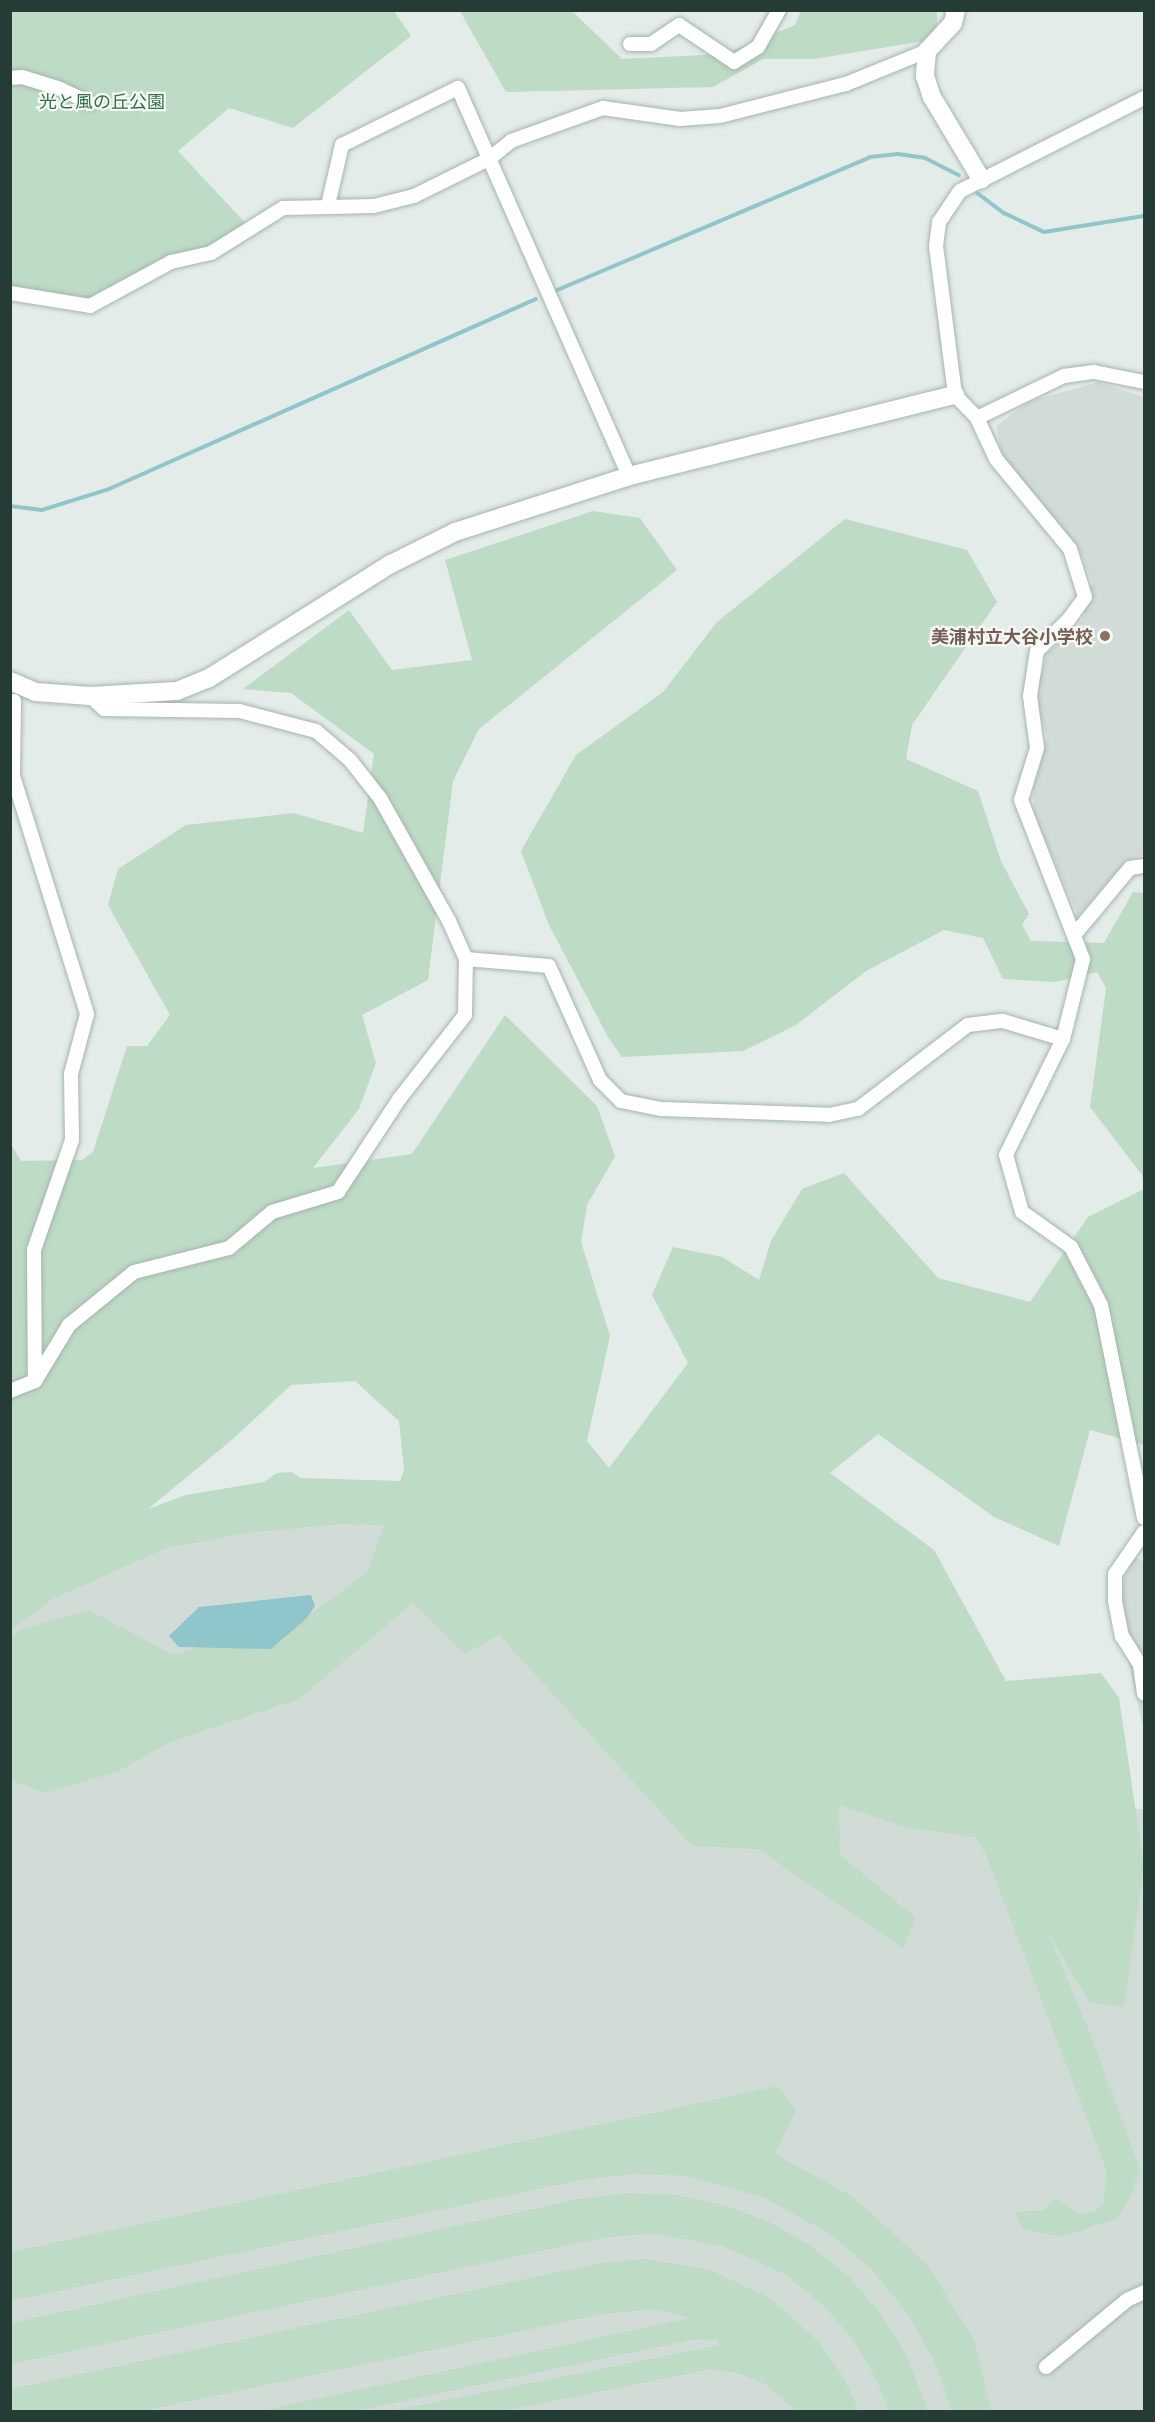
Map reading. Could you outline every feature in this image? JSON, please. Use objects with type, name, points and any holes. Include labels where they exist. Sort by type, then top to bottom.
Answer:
[{"type":"street","points":[[630,44],[651,44],[679,25],[734,62],[758,47],[779,10]]},
{"type":"street","points":[[10,293],[90,306],[171,262],[211,253],[283,208],[328,205],[374,206],[414,196],[489,159],[511,141],[603,108],[680,119],[720,116],[846,84],[927,51],[952,23],[956,10]]},
{"type":"street","points":[[927,51],[925,76],[932,97],[981,179]]},
{"type":"street","points":[[10,78],[22,77],[58,88],[90,103]]},
{"type":"street","points":[[328,205],[342,145],[458,88],[629,476]]},
{"type":"street","points":[[1144,98],[981,179],[951,200],[938,230],[936,246],[955,395],[977,418],[996,459],[1070,549],[1085,597],[1070,620],[1037,651],[1030,696],[1037,748],[1021,800],[1083,959],[1063,1039],[1006,1155],[1022,1212],[1071,1247],[1101,1305],[1144,1518]]},
{"type":"street","points":[[977,418],[1064,376],[1094,372],[1144,382]]},
{"type":"street","points":[[10,681],[36,692],[90,696],[177,691],[209,678],[382,570],[455,532],[629,476],[955,395]]},
{"type":"street","points":[[35,1381],[34,1250],[72,1140],[71,1074],[87,1014],[13,776],[12,702],[36,692]]},
{"type":"street","points":[[10,1391],[35,1381],[69,1325],[134,1272],[229,1248],[272,1212],[338,1192],[400,1098],[465,1014],[466,959],[380,798],[350,760],[316,731],[239,711],[104,709],[90,696]]},
{"type":"street","points":[[1075,934],[1130,868],[1144,866]]},
{"type":"street","points":[[466,959],[549,966],[600,1080],[621,1101],[661,1109],[829,1115],[858,1109],[968,1025],[1003,1022],[1063,1039]]},
{"type":"street","points":[[1144,1532],[1115,1574],[1115,1601],[1122,1635],[1140,1665],[1144,1694]]},
{"type":"street","points":[[1046,2367],[1127,2300],[1144,2292]]},
{"type":"shaded area","name":"美浦村立大谷小学校","points":[[1099,382],[1144,397],[1144,854],[1127,861],[1078,916],[1035,816],[1033,790],[1047,737],[1038,708],[1039,681],[1048,653],[1083,619],[1092,581],[1078,547],[1003,458],[996,426],[1030,401]]},
{"type":"shaded area","points":[[385,1499],[985,1811],[1144,1809],[1144,2411],[11,2412],[11,1605],[74,1563]]},
{"type":"shaded area","points":[[1134,1557],[1144,1561],[1144,1732],[1115,1601]]},
{"type":"green space","name":"光と風の丘公園","points":[[11,11],[394,11],[411,36],[293,128],[229,108],[178,151],[251,229],[211,253],[171,262],[90,306],[11,293]]},
{"type":"green space","points":[[460,11],[572,11],[622,59],[724,54],[795,25],[801,11],[937,11],[937,39],[814,59],[763,59],[713,87],[506,92]]},
{"type":"green space","points":[[593,511],[640,518],[677,570],[479,729],[453,781],[428,980],[362,1015],[376,1063],[359,1109],[313,1168],[412,1154],[505,1015],[597,1106],[615,1156],[587,1205],[581,1242],[610,1336],[587,1441],[609,1468],[688,1363],[652,1295],[673,1247],[722,1257],[759,1280],[771,1241],[802,1189],[844,1173],[938,1278],[1030,1302],[1088,1217],[1144,1189],[1144,1445],[1090,1430],[1059,1546],[994,1517],[878,1434],[830,1473],[934,1550],[1006,1681],[1101,1673],[1119,1698],[1144,1866],[1124,2007],[1089,2002],[1046,1929],[1088,2028],[1140,2169],[1131,2196],[1116,2219],[1060,2237],[1023,2229],[1015,2212],[1043,2210],[1056,2198],[1079,2214],[1094,2212],[1104,2203],[1106,2169],[986,1855],[975,1837],[909,1828],[839,1805],[840,1855],[915,1917],[904,1949],[758,1849],[692,1846],[499,1635],[465,1654],[413,1603],[299,1699],[168,1743],[119,1771],[46,1793],[11,1781],[11,1639],[19,1630],[89,1610],[173,1655],[312,1613],[367,1573],[384,1525],[342,1524],[247,1533],[166,1548],[53,1599],[11,1629],[10,1142],[21,1161],[82,1160],[93,1152],[127,1046],[147,1046],[170,1015],[108,905],[118,869],[186,825],[294,813],[363,833],[374,754],[291,693],[243,689],[349,610],[392,670],[472,660],[445,560]],"holes":[[[355,1381],[399,1421],[404,1470],[400,1481],[301,1478],[291,1472],[277,1473],[264,1482],[186,1495],[148,1509],[233,1439],[291,1385]]]},
{"type":"green space","points":[[845,519],[967,550],[997,602],[912,725],[906,759],[978,791],[1001,861],[1029,914],[1022,925],[1031,941],[1104,943],[1133,892],[1144,893],[1144,1188],[1142,1175],[1090,1107],[1106,988],[1097,972],[1055,982],[1003,979],[983,938],[944,930],[866,971],[796,1025],[743,1051],[622,1057],[608,1037],[549,925],[521,851],[576,755],[663,692],[717,622]]},
{"type":"green space","points":[[778,2086],[796,2110],[775,2154],[853,2197],[927,2264],[975,2342],[991,2411],[952,2411],[932,2356],[905,2310],[872,2270],[832,2235],[763,2197],[687,2176],[634,2174],[581,2180],[11,2301],[11,2252]]},
{"type":"green space","points":[[627,2193],[676,2195],[724,2205],[769,2222],[811,2246],[849,2277],[881,2314],[906,2355],[928,2411],[889,2411],[876,2379],[853,2339],[822,2304],[786,2275],[723,2246],[654,2234],[607,2237],[11,2364],[11,2323],[579,2199]]},
{"type":"green space","points":[[645,2259],[710,2270],[770,2298],[819,2342],[844,2378],[859,2411],[796,2411],[765,2384],[738,2373],[711,2369],[504,2411],[392,2411],[719,2345],[717,2339],[691,2340],[356,2411],[260,2411],[690,2318],[654,2309],[597,2315],[143,2411],[11,2411],[11,2389],[601,2263]]},
{"type":"water","points":[[311,1595],[315,1606],[307,1618],[271,1649],[179,1647],[169,1636],[199,1607]]},
{"type":"waterway","points":[[555,291],[870,157],[898,154],[925,158],[959,175]]},
{"type":"waterway","points":[[977,193],[1004,213],[1044,232],[1144,216]]},
{"type":"waterway","points":[[10,506],[42,510],[109,489],[536,299]]},
{"type":"place","name":"美浦村立大谷小学校","points":[[1105,636]]}]
